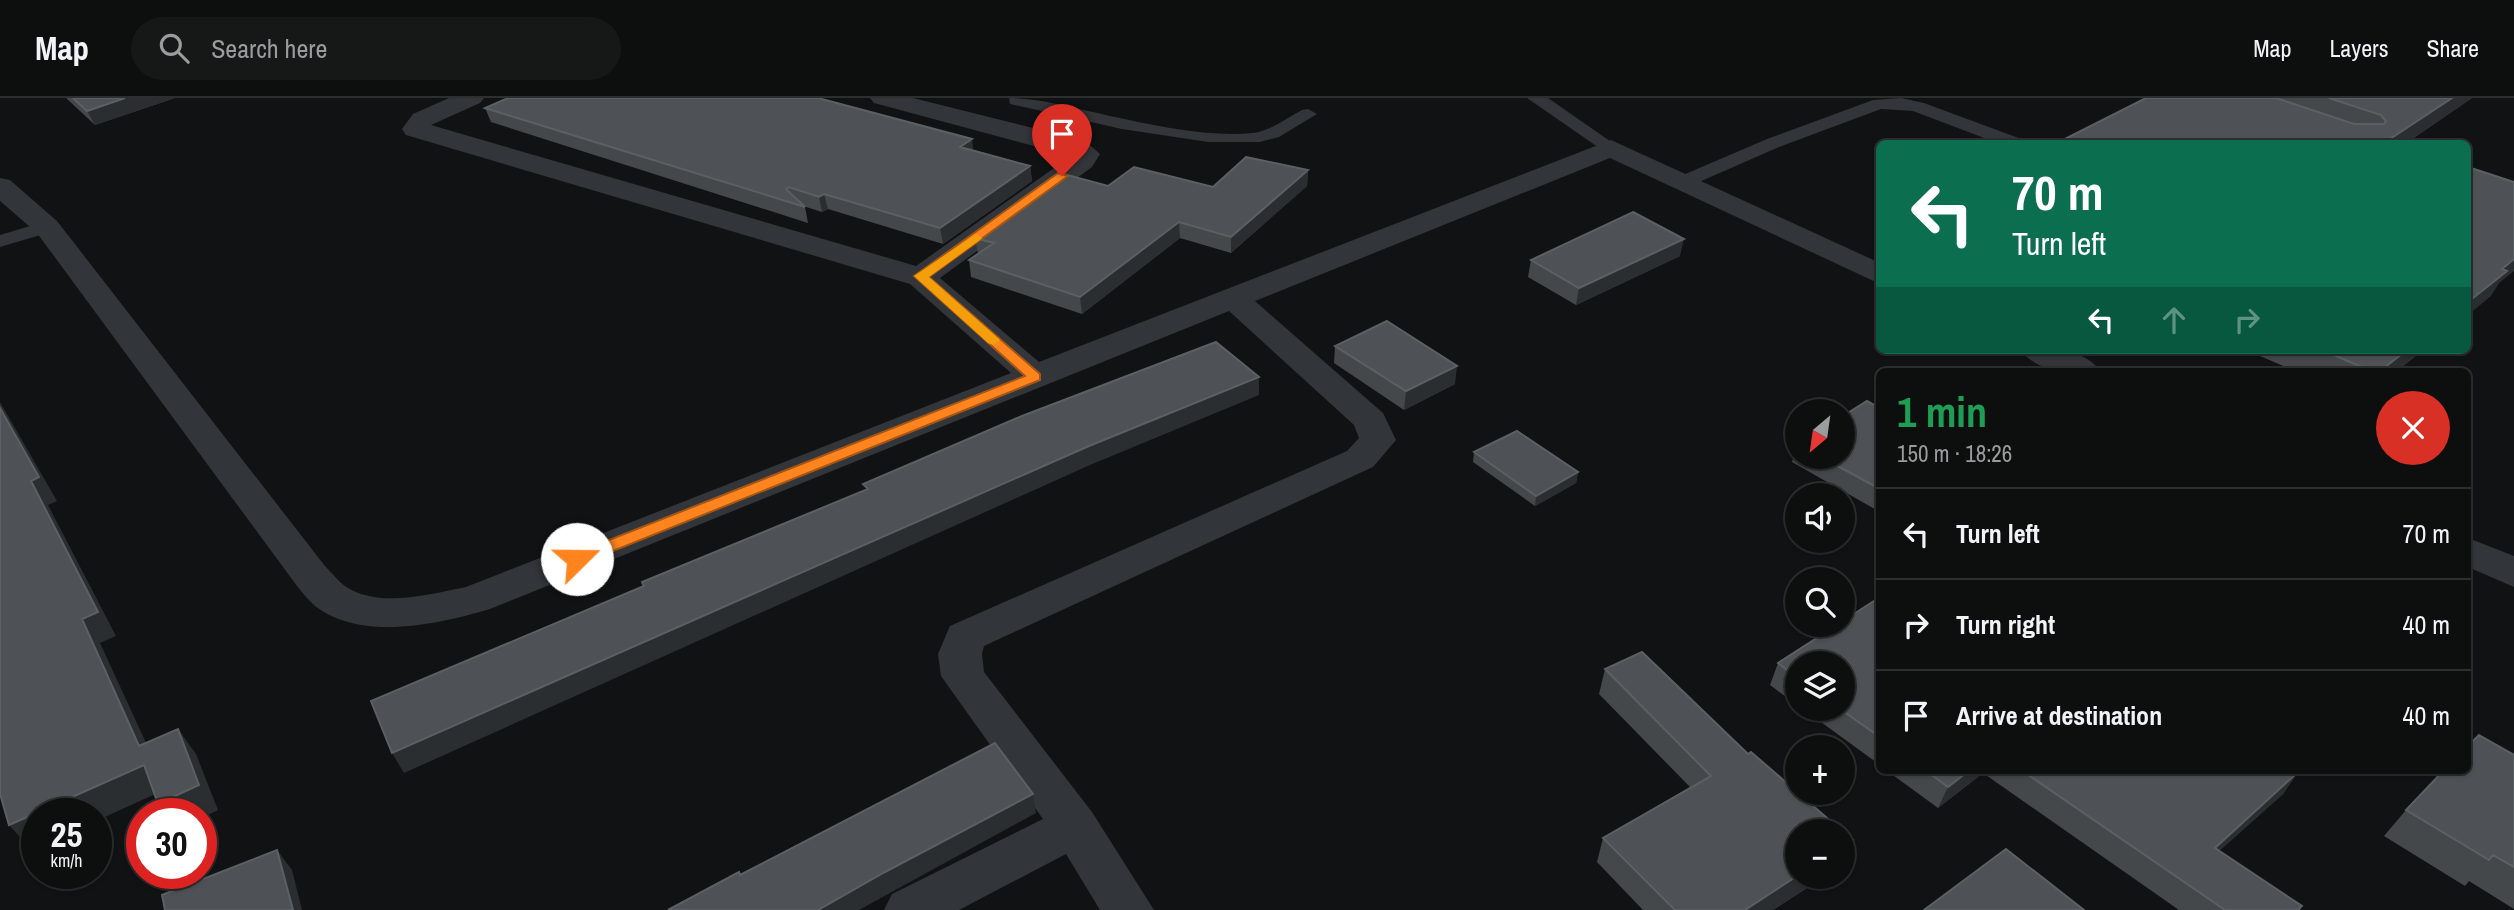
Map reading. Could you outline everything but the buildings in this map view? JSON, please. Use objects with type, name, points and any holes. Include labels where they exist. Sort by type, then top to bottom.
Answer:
[{"type":"street","points":[[471,98],[422,120],[415,129],[921,276],[1035,377]]},
{"type":"street","points":[[883,98],[1076,147],[1086,154],[1083,161],[921,276]]},
{"type":"street","points":[[0,186],[47,228],[311,576],[333,599],[372,612],[414,612],[475,600],[1611,148],[1876,273]]},
{"type":"street","points":[[1128,910],[1076,826],[963,676],[960,654],[965,637],[1360,459],[1378,440],[1370,421],[1233,299]]},
{"type":"street","points":[[2047,354],[2077,368]]},
{"type":"street","points":[[2471,552],[2514,573]]},
{"type":"street","points":[[910,910],[1076,826]]},
{"type":"lane","points":[[1536,98],[1611,148]]},
{"type":"lane","points":[[1015,99],[1122,124],[1208,137],[1254,138],[1273,133],[1308,114]]},
{"type":"lane","points":[[1683,182],[1773,143],[1879,104],[1899,103],[1918,107],[2007,140]]},
{"type":"lane","points":[[0,241],[47,228]]},
{"type":"slow traffic","points":[[976,238],[921,276],[993,340]]},
{"type":"route","points":[[577,559],[1035,377],[921,276],[1062,176]]}]
